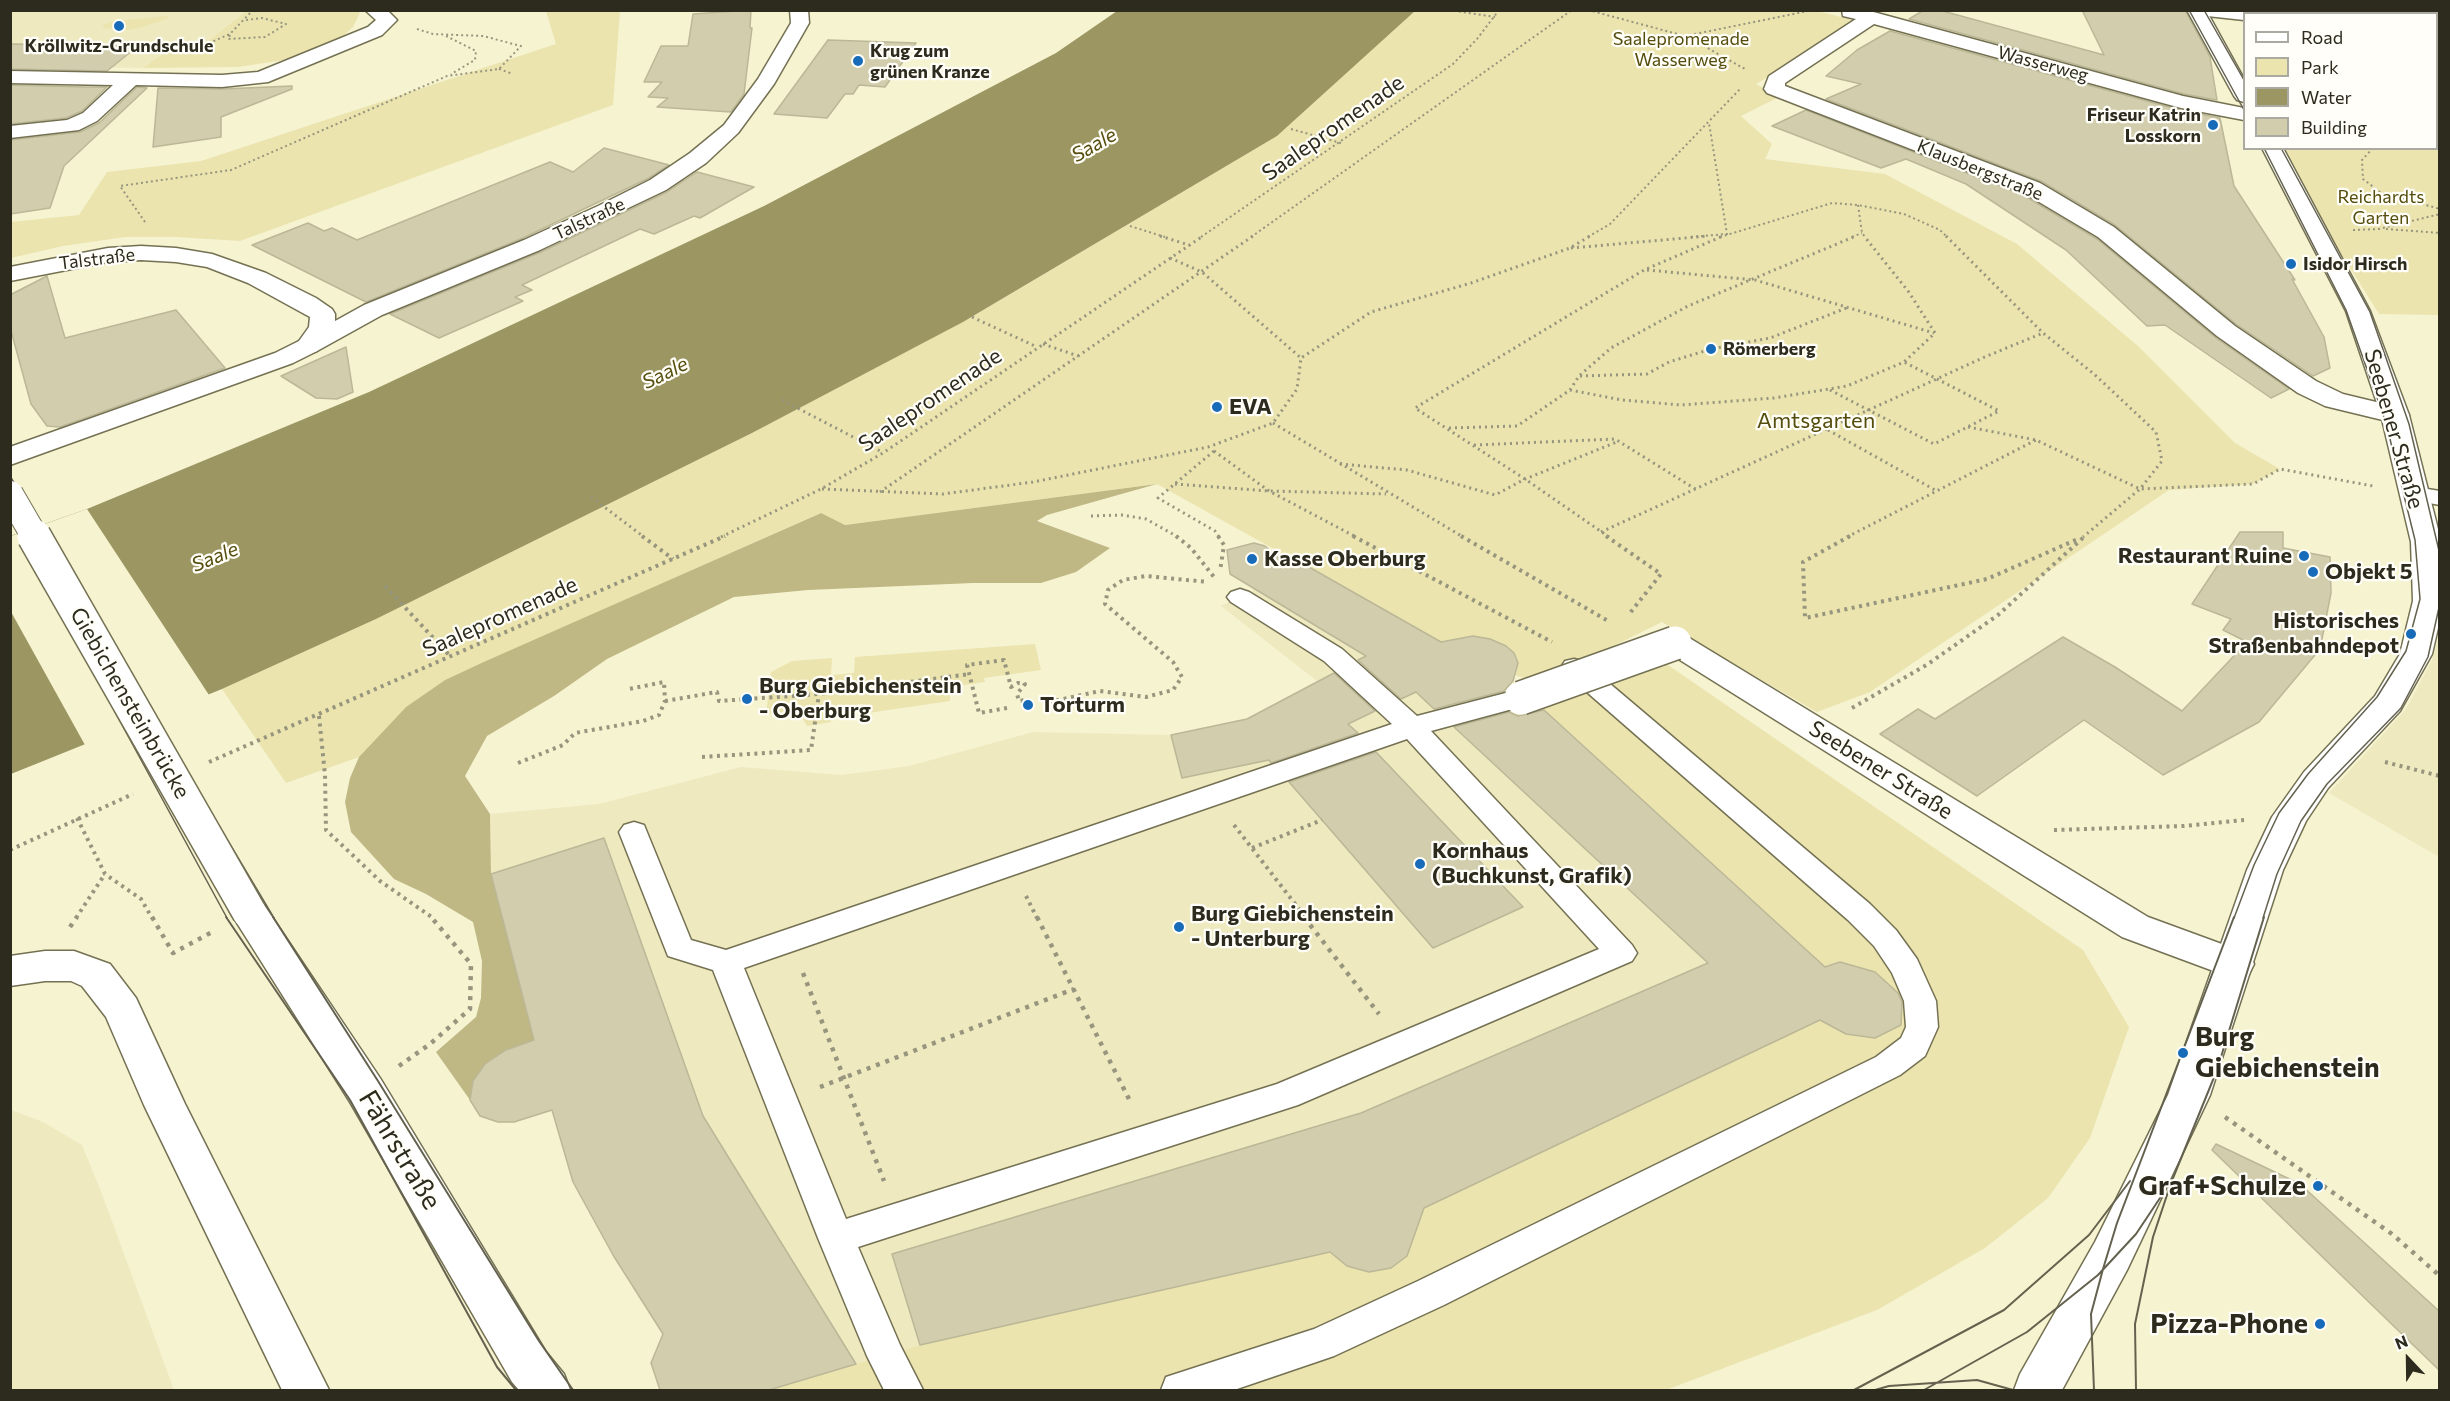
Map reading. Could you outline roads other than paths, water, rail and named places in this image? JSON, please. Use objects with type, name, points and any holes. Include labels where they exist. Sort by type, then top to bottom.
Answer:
[{"type":"street","name":"Talstraße","points":[[10,457],[273,362],[309,346],[373,310],[532,245],[658,184],[698,158],[731,129],[767,80],[800,23],[800,10]]},
{"type":"street","name":"Wasserweg","points":[[1843,10],[2181,102],[2243,114]]},
{"type":"street","points":[[2196,10],[2243,94]]},
{"type":"street","points":[[2207,10],[2243,14]]},
{"type":"street","points":[[10,77],[222,81],[261,78],[375,31],[387,14]]},
{"type":"street","name":"Klausbergstraße","points":[[1871,18],[1776,80],[1774,89],[2032,188],[2106,232],[2226,331],[2307,387],[2334,400],[2395,415]]},
{"type":"street","points":[[10,132],[72,126],[90,117],[129,80]]},
{"type":"street","name":"Seebener Straße","points":[[2037,1390],[2111,1256],[2189,1095],[2265,870],[2290,817],[2316,780],[2388,703],[2416,654],[2428,601],[2427,496],[2358,311],[2273,150]]},
{"type":"street","name":"Talstraße","points":[[10,274],[108,255],[141,253],[176,255],[212,261],[257,278],[307,303],[323,314],[322,327],[309,346]]},
{"type":"street","name":"Talstraße","points":[[10,284],[40,268]]},
{"type":"street","name":"Giebichensteinbrücke","points":[[10,495],[249,912]]},
{"type":"street","name":"Seebener Straße","points":[[1521,698],[1666,646],[1816,730],[2135,927],[2235,964]]},
{"type":"street","name":"Fährstraße","points":[[249,912],[364,1090],[528,1367],[547,1390]]},
{"type":"street","points":[[28,969],[74,966],[96,975],[122,1009],[165,1105],[306,1390]]},
{"type":"lane","points":[[836,1238],[1286,1095],[1621,953],[1412,727],[1333,655],[1229,590]]},
{"type":"lane","points":[[1180,1390],[1321,1344],[1431,1293],[1887,1066],[1912,1047],[1922,1027],[1920,1001],[1906,968],[1885,938],[1859,912],[1574,667]]},
{"type":"lane","points":[[634,832],[679,948],[726,962],[1412,727],[1521,698]]},
{"type":"lane","points":[[726,962],[836,1238],[886,1356],[903,1390]]},
{"type":"water","name":"Saale","points":[[1117,11],[1415,11],[1277,136],[963,322],[752,433],[376,619],[222,689],[11,774],[10,536],[87,509],[369,392],[764,206],[1056,53]]},
{"type":"tram line","points":[[2189,10],[2243,108]]},
{"type":"tram line","points":[[2204,10],[2243,78]]},
{"type":"tram line","points":[[2234,918],[2254,865],[2279,813],[2308,774],[2377,697],[2406,651],[2420,599],[2415,540],[2386,423],[2346,310],[2265,150]]},
{"type":"tram line","points":[[2282,150],[2370,312],[2409,424],[2440,555]]},
{"type":"tram line","points":[[10,476],[274,918]]},
{"type":"tram line","points":[[10,519],[227,918]]},
{"type":"tram line","points":[[2263,918],[2277,874],[2301,821],[2327,784],[2401,708],[2428,657],[2440,603]]},
{"type":"tram line","points":[[226,917],[350,1100],[497,1367],[516,1390]]},
{"type":"tram line","points":[[273,917],[539,1341],[573,1390]]},
{"type":"tram line","points":[[2103,1270],[2117,1223],[2234,917]]},
{"type":"tram line","points":[[2136,1390],[2135,1324],[2153,1237],[2171,1183],[2217,1070],[2264,917]]},
{"type":"tram line","points":[[1854,1390],[2004,1310],[2089,1235],[2130,1181]]},
{"type":"tram line","points":[[2103,1270],[2136,1234],[2162,1195]]},
{"type":"tram line","points":[[1937,1383],[2027,1332],[2103,1270]]},
{"type":"tram line","points":[[2094,1390],[2091,1314],[2103,1270]]},
{"type":"tram line","points":[[1937,1383],[1977,1380],[2013,1390]]},
{"type":"tram line","points":[[1875,1390],[1889,1386],[1937,1383]]},
{"type":"tram line","points":[[1924,1390],[1937,1383]]},
{"type":"place","name":"Kröllwitz-Grundschule","points":[[119,26]]},
{"type":"place","name":"Krug zum grünen Kranze","points":[[858,61]]},
{"type":"place","name":"Friseur Katrin Losskorn","points":[[2213,125]]},
{"type":"place","name":"Isidor Hirsch","points":[[2291,264]]},
{"type":"place","name":"Römerberg","points":[[1711,349]]},
{"type":"place","name":"EVA","points":[[1217,407]]},
{"type":"place","name":"Restaurant Ruine","points":[[2304,556]]},
{"type":"place","name":"Kasse Oberburg","points":[[1252,559]]},
{"type":"place","name":"Objekt 5","points":[[2313,572]]},
{"type":"place","name":"Historisches Straßenbahndepot","points":[[2411,634]]},
{"type":"place","name":"Burg Giebichenstein - Oberburg","points":[[747,699]]},
{"type":"place","name":"Torturm","points":[[1028,705]]},
{"type":"place","name":"Kornhaus (Buchkunst, Grafik)","points":[[1420,864]]},
{"type":"place","name":"Burg Giebichenstein - Unterburg","points":[[1179,927]]},
{"type":"place","name":"Burg Giebichenstein","points":[[2183,1053]]},
{"type":"place","name":"Graf+Schulze","points":[[2318,1186]]},
{"type":"place","name":"Pizza-Phone","points":[[2320,1324]]},
{"type":"park label","name":"Saalepromenade Wasserweg","points":[[1681,49]]},
{"type":"park label","name":"Reichardts Garten","points":[[2381,207]]},
{"type":"park label","name":"Amtsgarten","points":[[1816,421]]}]
